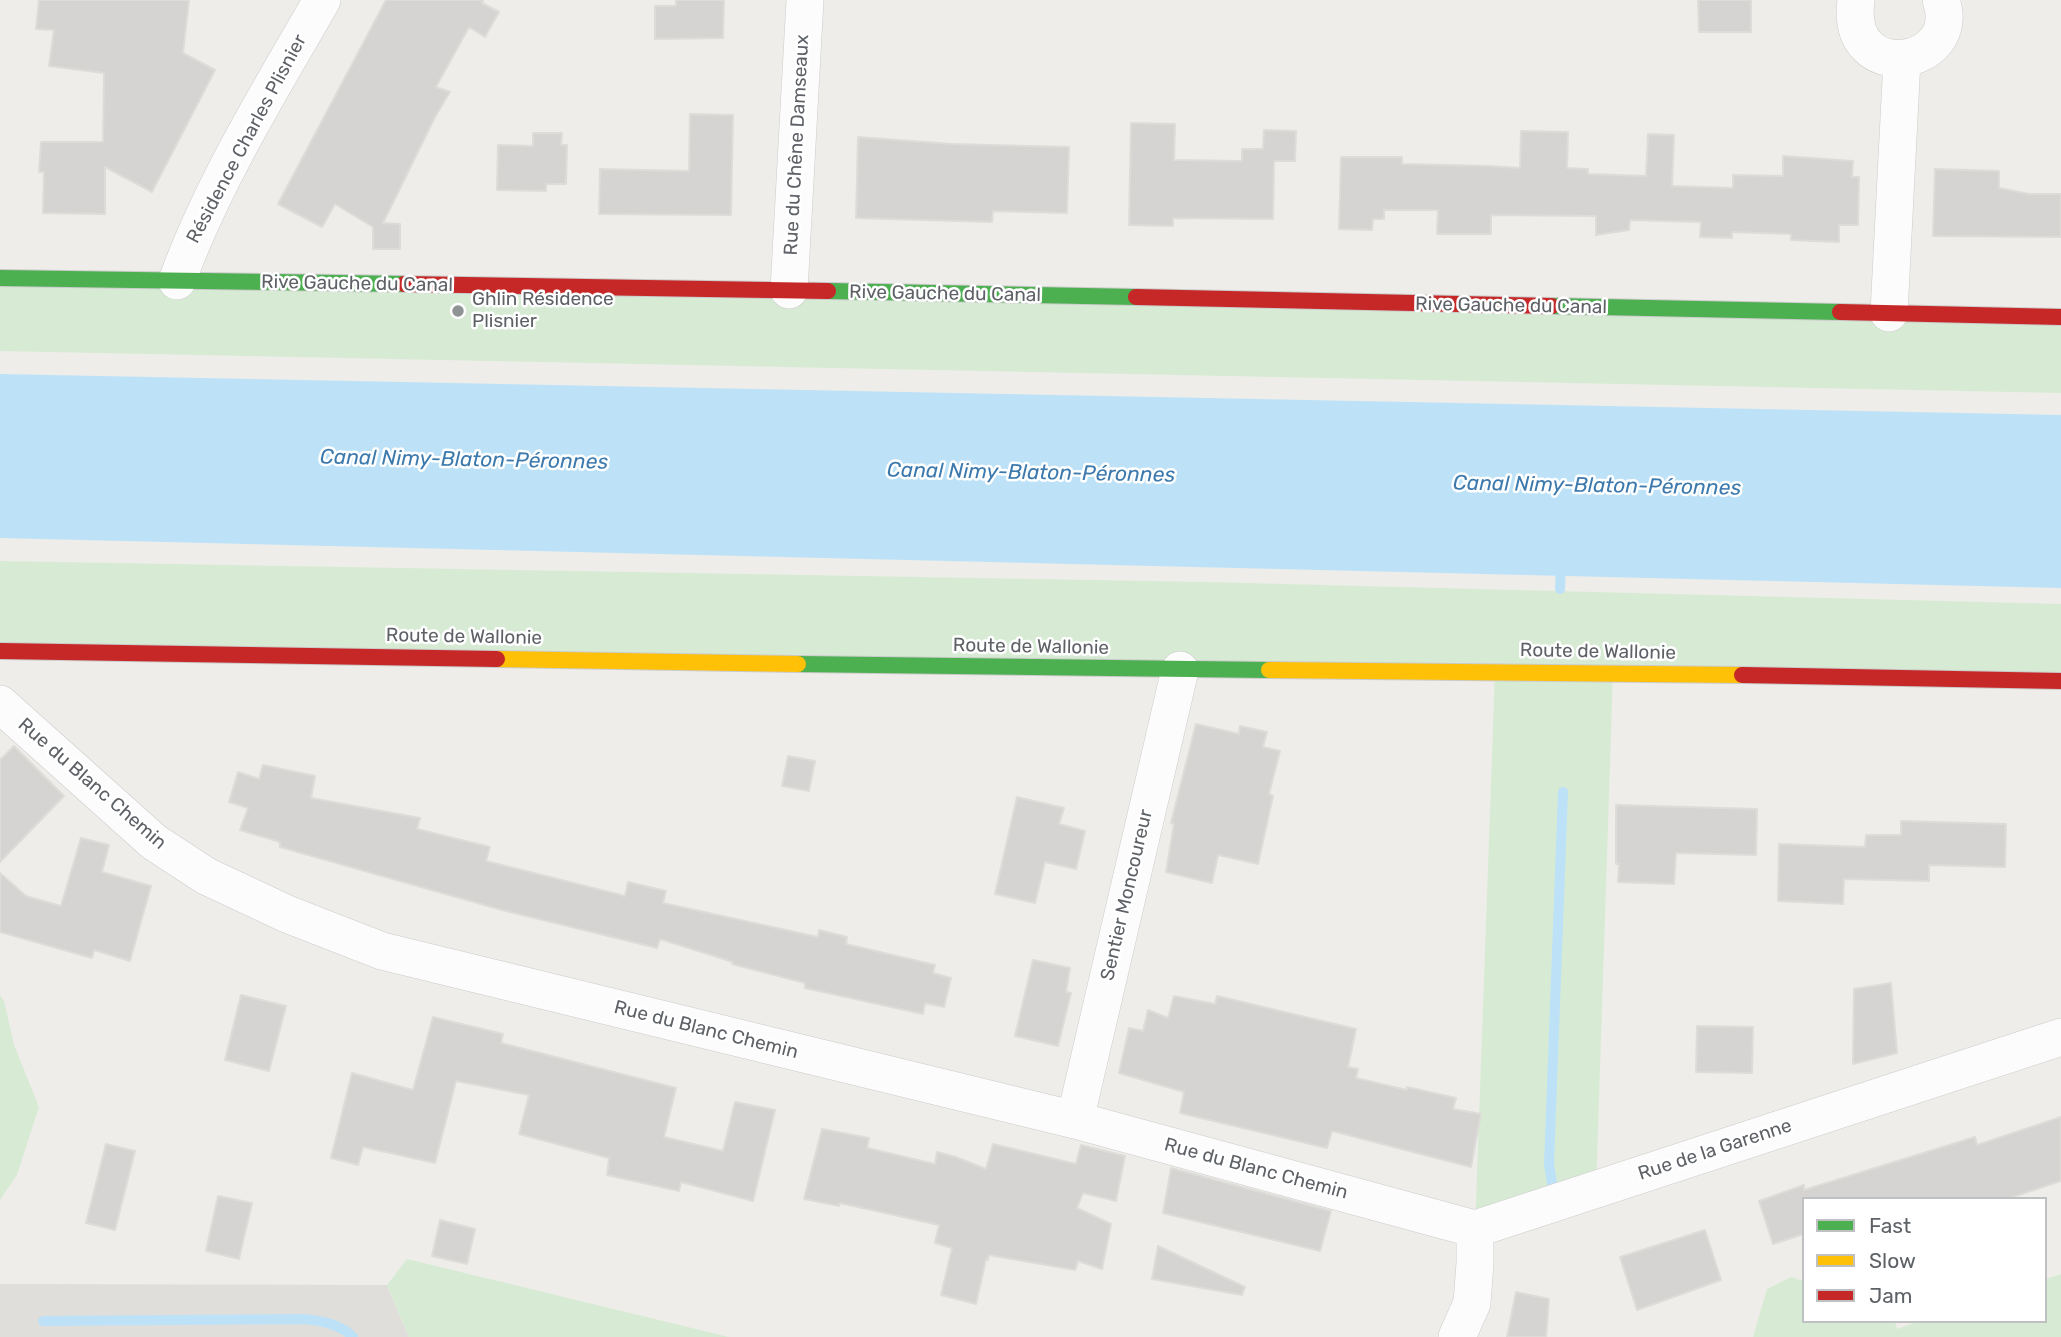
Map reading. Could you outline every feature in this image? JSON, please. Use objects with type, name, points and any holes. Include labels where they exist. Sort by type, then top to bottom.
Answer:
[{"type":"street","name":"Résidence Charles Plisnier","points":[[177,281],[193,237],[242,142],[322,0]]},
{"type":"street","name":"Rue du Chêne Damseaux","points":[[789,290],[805,0]]},
{"type":"street","points":[[1856,0],[1853,17],[1858,35],[1868,49],[1884,58],[1902,60],[1916,56],[1937,38],[1943,24],[1944,8],[1941,0]]},
{"type":"street","points":[[1889,313],[1902,60]]},
{"type":"street","name":"Rive Gauche du Canal","points":[[0,278],[789,290],[2061,317]]},
{"type":"street","name":"Route de Wallonie","points":[[0,650],[1180,670],[1495,671],[2061,681]]},
{"type":"street","name":"Sentier Moncoureur","points":[[1075,1120],[1180,670]]},
{"type":"street","name":"Rue du Blanc Chemin","points":[[0,704],[154,842],[206,876],[287,914],[382,951],[1075,1120],[1475,1229]]},
{"type":"street","name":"Rue de la Garenne","points":[[1475,1229],[2061,1037]]},
{"type":"street","points":[[1457,1337],[1472,1303],[1475,1229]]},
{"type":"shaded area","points":[[0,1284],[387,1285],[409,1337],[0,1337]]},
{"type":"green space","points":[[0,278],[2061,317],[2061,393],[0,351]]},
{"type":"green space","points":[[0,561],[1207,582],[2061,604],[2061,681],[1613,673],[1596,1190],[1475,1229],[1495,671],[0,651]]},
{"type":"green space","points":[[0,995],[4,1001],[14,1045],[39,1107],[17,1175],[0,1200]]},
{"type":"green space","points":[[407,1259],[729,1337],[409,1337],[387,1285]]},
{"type":"green space","points":[[2061,1274],[2061,1337],[1753,1337],[1767,1289],[1791,1277],[1802,1280],[1802,1323],[1896,1323],[1897,1329],[1914,1323],[2047,1323],[2047,1278]]},
{"type":"water","name":"Canal Nimy-Blaton-Péronnes","points":[[0,374],[2061,415],[2061,588],[0,538]]},
{"type":"building","points":[[39,0],[189,0],[183,53],[215,70],[152,192],[105,167],[105,214],[43,213],[44,172],[39,172],[41,142],[103,142],[104,73],[49,66],[54,30],[36,29]]},
{"type":"building","points":[[386,0],[483,0],[482,3],[499,12],[485,37],[469,27],[436,87],[450,92],[383,223],[400,224],[400,249],[373,249],[373,227],[335,204],[322,227],[278,204]]},
{"type":"building","points":[[676,0],[724,0],[723,38],[655,39],[655,6],[676,6]]},
{"type":"building","points":[[1698,0],[1751,0],[1751,32],[1699,32]]},
{"type":"building","points":[[690,114],[733,115],[731,215],[599,214],[600,169],[689,171]]},
{"type":"building","points":[[1131,123],[1175,124],[1174,160],[1242,161],[1242,149],[1263,149],[1264,130],[1296,131],[1295,161],[1274,161],[1273,219],[1173,218],[1173,226],[1129,225]]},
{"type":"building","points":[[1521,131],[1568,132],[1567,168],[1588,169],[1588,174],[1646,176],[1648,134],[1674,135],[1672,186],[1733,188],[1733,175],[1783,176],[1783,156],[1853,161],[1852,177],[1859,177],[1858,225],[1839,225],[1839,242],[1791,240],[1791,234],[1732,232],[1732,238],[1700,237],[1701,222],[1630,220],[1629,230],[1596,235],[1596,216],[1491,215],[1491,234],[1437,234],[1438,210],[1384,210],[1384,219],[1373,219],[1372,230],[1339,229],[1341,157],[1402,157],[1402,164],[1520,168]]},
{"type":"building","points":[[533,133],[562,133],[561,145],[567,145],[566,184],[546,184],[546,191],[497,190],[498,145],[533,146]]},
{"type":"building","points":[[858,137],[951,144],[1069,147],[1067,213],[993,211],[992,222],[856,218]]},
{"type":"building","points":[[1935,169],[1999,171],[1999,188],[2029,194],[2061,194],[2061,237],[1933,236]]},
{"type":"building","points":[[1196,724],[1239,734],[1240,726],[1267,732],[1263,747],[1280,751],[1269,794],[1273,796],[1258,864],[1218,855],[1212,883],[1166,872],[1174,824],[1171,823]]},
{"type":"building","points":[[14,746],[64,796],[0,862],[0,760]]},
{"type":"building","points":[[788,756],[815,761],[809,791],[782,786]]},
{"type":"building","points":[[263,765],[315,776],[311,798],[420,818],[417,829],[490,847],[486,861],[625,896],[628,882],[666,891],[663,903],[818,937],[819,930],[847,937],[846,944],[935,965],[933,973],[951,978],[944,1007],[925,1003],[923,1014],[805,988],[805,983],[732,964],[733,962],[660,939],[657,948],[502,910],[280,847],[280,842],[240,830],[248,808],[229,802],[238,772],[259,779]]},
{"type":"building","points":[[1017,797],[1064,808],[1059,824],[1085,831],[1076,869],[1045,862],[1035,903],[995,894]]},
{"type":"building","points":[[1616,805],[1757,809],[1756,855],[1676,853],[1674,884],[1618,882]]},
{"type":"building","points":[[1901,821],[2006,824],[2005,867],[1929,865],[1929,881],[1844,879],[1843,904],[1778,901],[1779,844],[1865,847],[1866,835],[1901,835]]},
{"type":"building","points":[[81,838],[109,845],[102,872],[151,886],[130,961],[94,950],[92,958],[0,932],[0,873],[26,896],[61,906]]},
{"type":"building","points":[[1033,960],[1070,968],[1066,992],[1071,993],[1058,1046],[1015,1036]]},
{"type":"building","points":[[1891,983],[1897,1053],[1853,1064],[1854,989]]},
{"type":"building","points":[[241,995],[286,1006],[269,1071],[225,1060]]},
{"type":"building","points":[[1174,996],[1215,1004],[1217,996],[1356,1029],[1348,1067],[1358,1069],[1356,1078],[1456,1098],[1453,1109],[1481,1114],[1471,1167],[1332,1131],[1327,1148],[1180,1113],[1184,1092],[1119,1073],[1129,1028],[1143,1031],[1148,1010],[1168,1018]]},
{"type":"building","points":[[433,1017],[503,1034],[501,1043],[676,1088],[664,1137],[723,1151],[735,1102],[775,1110],[753,1201],[681,1182],[679,1191],[607,1175],[609,1158],[519,1134],[529,1095],[456,1081],[435,1163],[363,1147],[358,1165],[331,1158],[352,1073],[413,1090]]},
{"type":"building","points":[[1697,1026],[1753,1027],[1752,1073],[1696,1072]]},
{"type":"building","points":[[2061,1117],[2061,1181],[2013,1197],[1802,1197],[1802,1235],[1773,1244],[1759,1201],[1804,1185],[1804,1190],[1975,1137],[1977,1145]]},
{"type":"building","points":[[822,1129],[869,1138],[867,1148],[935,1164],[937,1152],[986,1169],[993,1144],[1076,1164],[1081,1145],[1125,1156],[1116,1201],[1083,1193],[1077,1208],[1111,1224],[1102,1269],[1078,1261],[1075,1270],[989,1255],[976,1304],[941,1295],[952,1248],[935,1243],[939,1225],[840,1203],[839,1206],[804,1199]]},
{"type":"building","points":[[106,1144],[135,1151],[115,1230],[86,1223]]},
{"type":"building","points":[[1171,1168],[1331,1211],[1320,1251],[1163,1213]]},
{"type":"building","points":[[218,1196],[252,1203],[239,1259],[206,1251]]},
{"type":"building","points":[[440,1220],[475,1229],[467,1264],[432,1256]]},
{"type":"building","points":[[1705,1230],[1721,1280],[1637,1310],[1620,1257]]},
{"type":"building","points":[[1158,1246],[1245,1287],[1242,1295],[1152,1279]]},
{"type":"building","points":[[1516,1292],[1549,1299],[1546,1337],[1507,1337]]},
{"type":"waterway","points":[[1560,589],[1561,564]]},
{"type":"waterway","points":[[1553,1190],[1549,1164],[1563,792]]},
{"type":"waterway","points":[[43,1321],[304,1319],[337,1326],[353,1337]]},
{"type":"traffic: fast","points":[[0,278],[404,284]]},
{"type":"traffic: fast","points":[[828,291],[1136,297]]},
{"type":"traffic: fast","points":[[1552,306],[1840,312]]},
{"type":"traffic: fast","points":[[798,664],[1269,670]]},
{"type":"traffic: slow","points":[[497,659],[798,664]]},
{"type":"traffic: slow","points":[[1269,670],[1742,675]]},
{"type":"traffic: jam","points":[[404,284],[828,291]]},
{"type":"traffic: jam","points":[[1136,297],[1552,306]]},
{"type":"traffic: jam","points":[[1840,312],[2061,317]]},
{"type":"traffic: jam","points":[[0,651],[497,659]]},
{"type":"traffic: jam","points":[[1742,675],[2061,681]]},
{"type":"place","name":"Ghlin Résidence Plisnier","points":[[458,311]]}]
